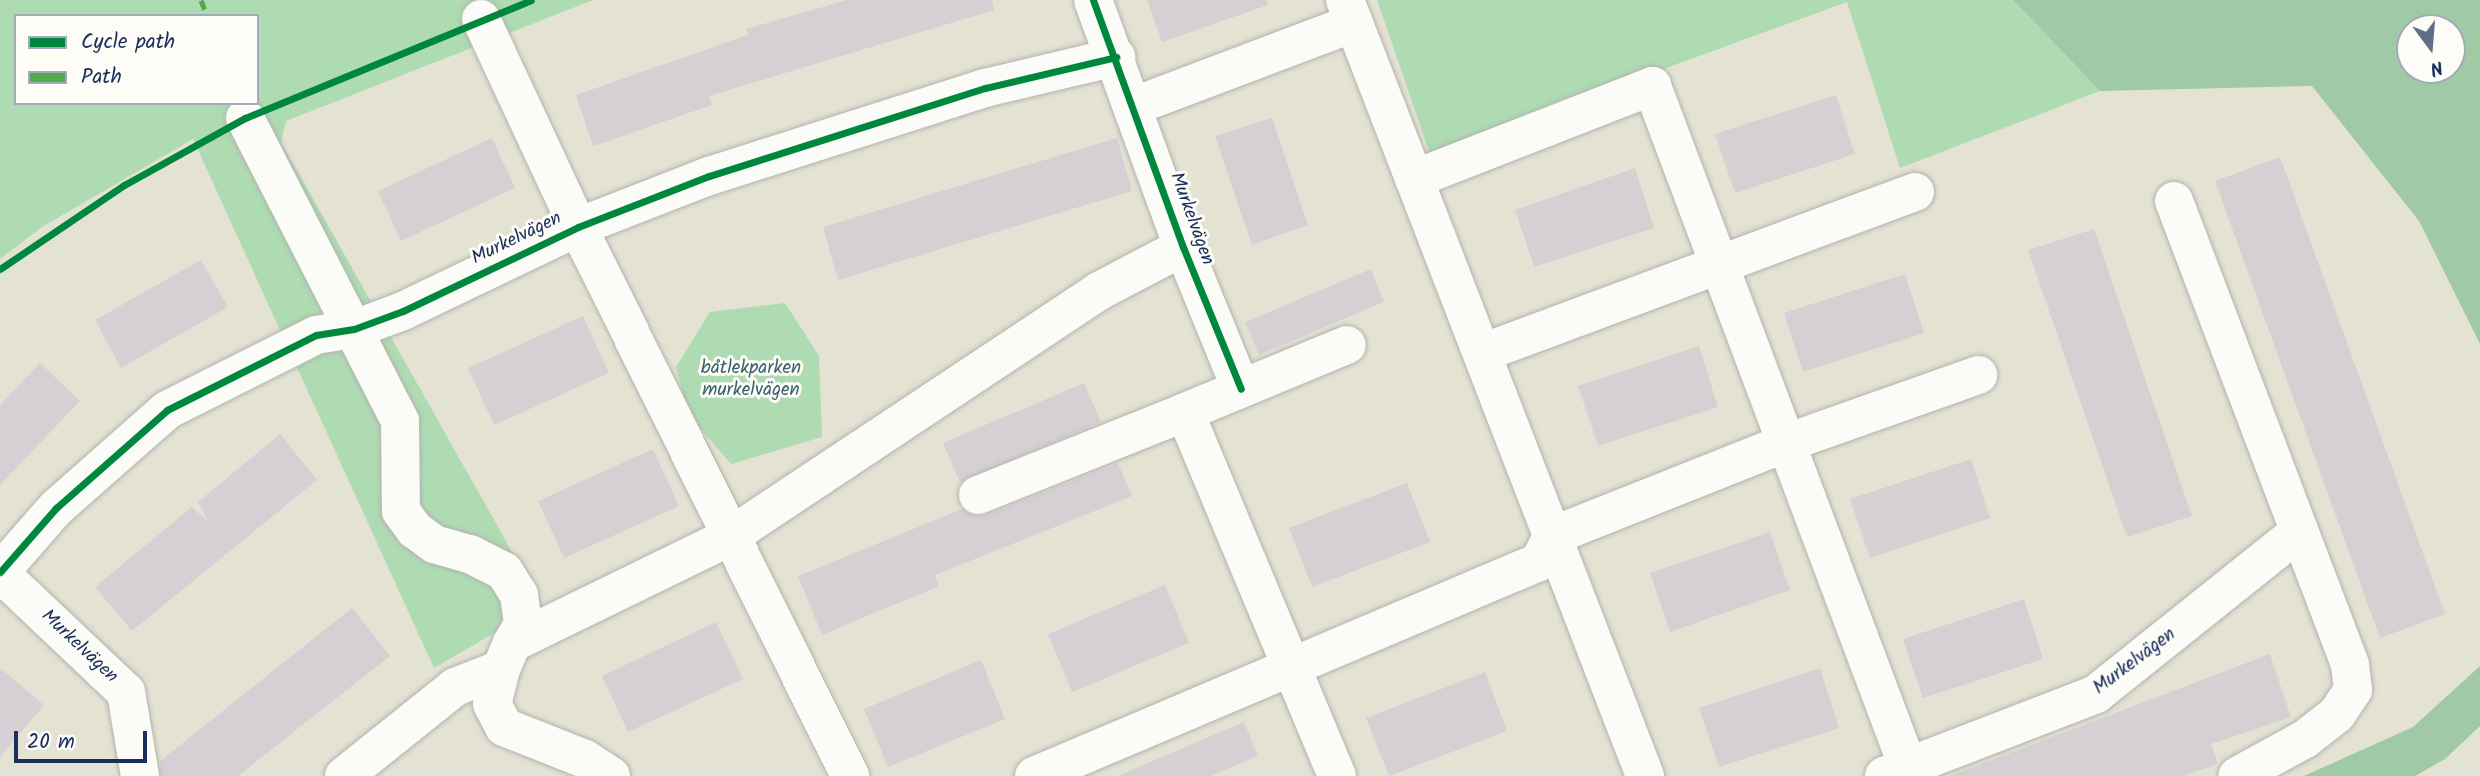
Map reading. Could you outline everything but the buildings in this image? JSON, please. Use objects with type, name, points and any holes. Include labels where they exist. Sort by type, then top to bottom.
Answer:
[{"type":"street","name":"Murkelvägen","points":[[1093,0],[1134,106],[1183,247],[1241,389]]},
{"type":"street","points":[[1134,106],[1350,11],[1645,776]]},
{"type":"street","name":"Murkelvägen","points":[[481,19],[578,227],[729,537],[850,776]]},
{"type":"street","name":"Murkelvägen","points":[[139,776],[126,691],[0,572],[57,508],[167,410],[316,335],[354,328],[403,311],[578,227],[830,135],[985,88],[1116,57]]},
{"type":"street","name":"Murkelvägen","points":[[1414,180],[1651,86],[1786,443],[1896,771],[2096,694],[2299,532]]},
{"type":"street","points":[[245,118],[400,421],[401,511],[415,530],[434,544],[470,554],[504,571],[519,595],[523,624],[507,656],[492,704],[504,727],[585,758],[611,776]]},
{"type":"street","points":[[1482,354],[1915,192]]},
{"type":"street","points":[[2174,201],[2350,665],[2353,690],[2337,714],[2305,738],[2237,776]]},
{"type":"street","name":"Murkelvägen","points":[[344,776],[455,687],[507,656],[729,537],[1099,291],[1183,247]]},
{"type":"street","points":[[978,495],[1347,345]]},
{"type":"street","points":[[1034,776],[1539,562],[1552,536],[1786,443],[1978,375]]},
{"type":"street","points":[[1185,412],[1337,776]]},
{"type":"green space","points":[[0,0],[593,0],[286,121],[281,142],[542,605],[434,668],[193,139],[42,227],[0,259]]},
{"type":"green space","points":[[1377,0],[2013,0],[2100,91],[1900,168],[1847,2],[1430,154]]},
{"type":"green space","points":[[2013,0],[2480,0],[2480,344],[2419,221],[2312,86],[2100,91]]},
{"type":"green space","name":"båtlekparken murkelvägen","points":[[785,303],[819,356],[822,437],[731,464],[688,414],[676,367],[710,312]]},
{"type":"green space","points":[[2480,666],[2480,726],[2445,759],[2415,776],[2304,776],[2413,727]]},
{"type":"marked path","points":[[201,0],[206,14]]},
{"type":"cycle path","points":[[0,269],[124,185],[245,118],[531,0]]},
{"type":"cycle path","points":[[1093,0],[1183,247],[1241,389]]},
{"type":"cycle path","points":[[0,572],[56,508],[167,410],[316,335],[354,329],[403,311],[578,227],[709,176],[985,88],[1116,57]]}]
